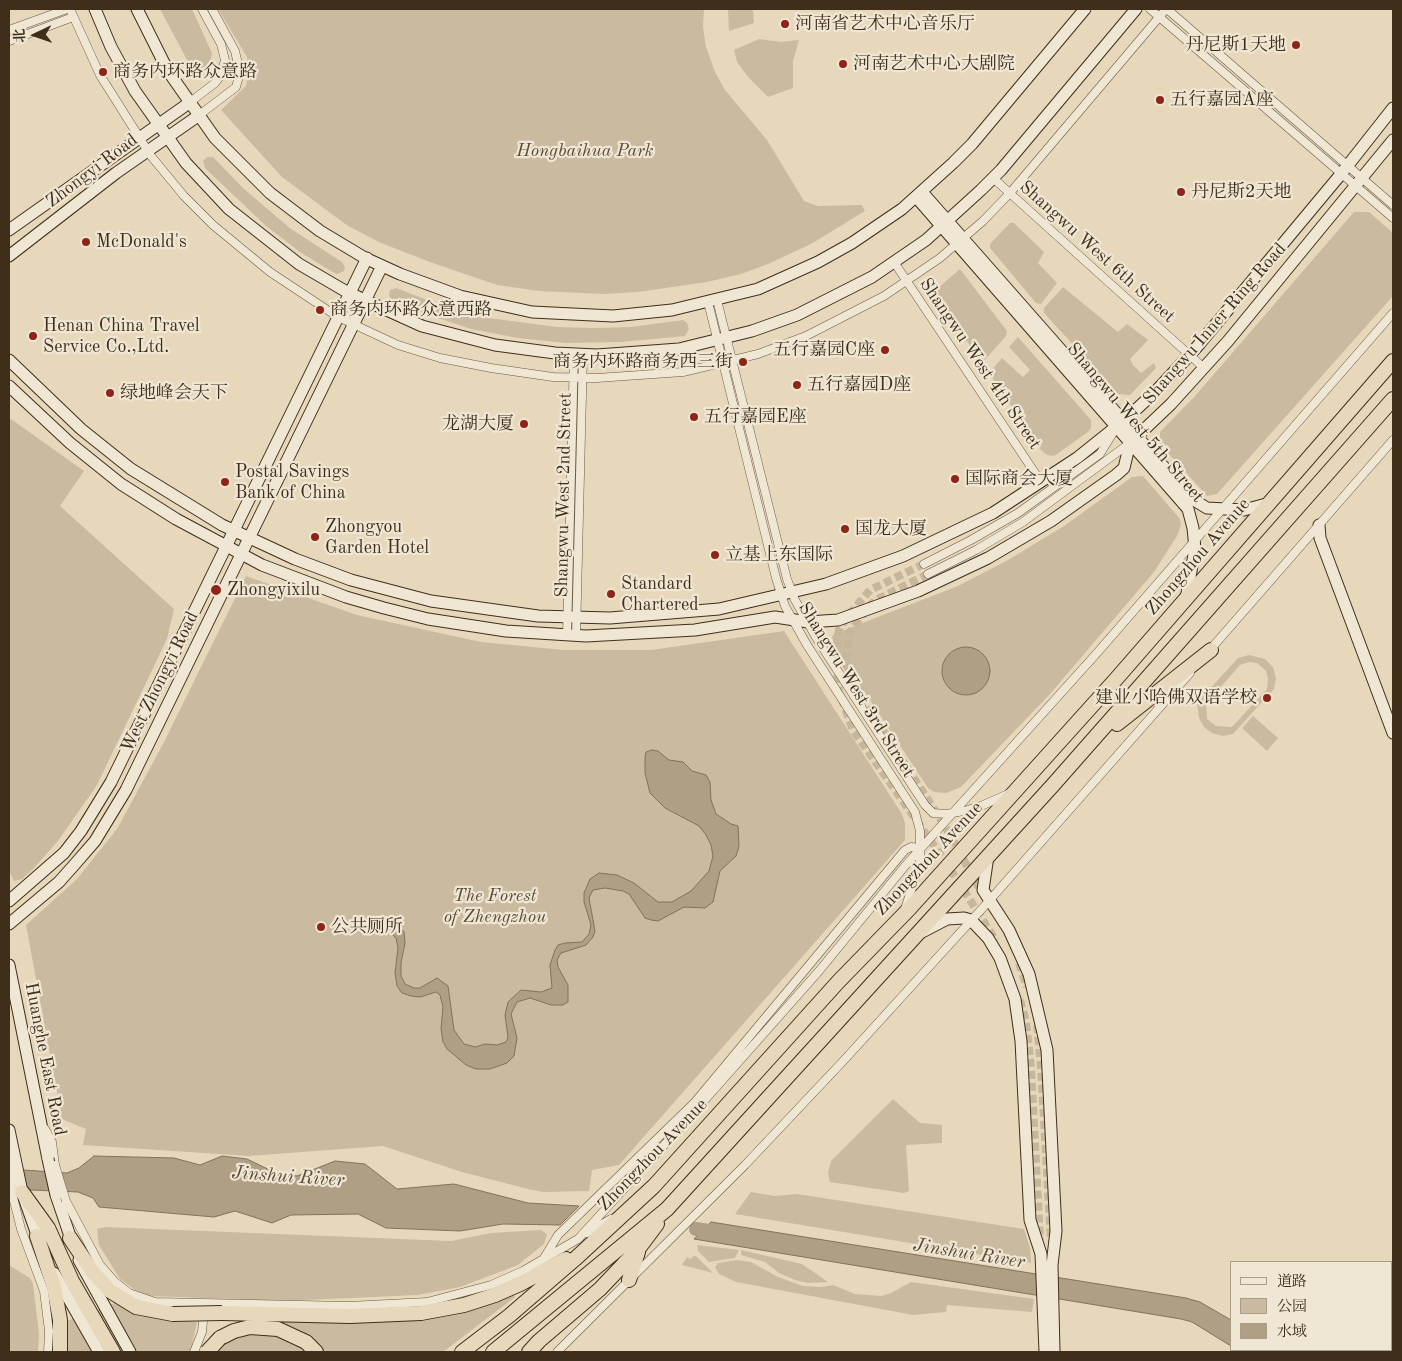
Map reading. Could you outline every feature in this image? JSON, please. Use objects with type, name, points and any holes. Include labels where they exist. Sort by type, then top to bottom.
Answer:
[{"type":"highway","name":"Zhongzhou Avenue","points":[[462,1352],[509,1316],[582,1241],[630,1208],[654,1186],[838,982],[903,916],[1018,788],[1185,601],[1393,361]]},
{"type":"highway","points":[[529,1352],[539,1341],[600,1289],[639,1248],[668,1209],[1073,762],[1393,399]]},
{"type":"highway","points":[[1073,762],[1138,705],[1211,650]]},
{"type":"highway","points":[[17,1194],[43,1232],[113,1352]]},
{"type":"highway","points":[[493,1352],[668,1209]]},
{"type":"highway","points":[[43,1232],[60,1320],[60,1352]]},
{"type":"highway","points":[[70,1238],[92,1271],[110,1291],[136,1307],[173,1314],[382,1315],[442,1310],[481,1300],[512,1288],[582,1241]]},
{"type":"highway","points":[[629,1280],[639,1248]]},
{"type":"highway","points":[[207,1352],[220,1338],[234,1331],[250,1327],[278,1329],[306,1342],[316,1352]]},
{"type":"street","points":[[95,9],[120,64],[167,138],[201,180],[245,222],[299,264],[365,301],[422,326],[471,340],[527,350],[578,354],[615,354],[679,349],[722,339],[771,326],[853,288],[894,262],[945,224],[993,178],[1136,9]]},
{"type":"street","points":[[136,9],[154,46],[189,103],[229,154],[270,193],[320,231],[382,266],[421,283],[502,307],[558,314],[639,314],[672,310],[712,301],[758,289],[818,262],[865,235],[919,194],[972,144],[1085,9]]},
{"type":"street","points":[[189,103],[215,83],[221,75],[225,60],[221,44],[202,9]]},
{"type":"street","points":[[198,116],[236,87],[240,73],[240,66],[235,51],[212,9]]},
{"type":"street","points":[[1150,9],[1344,170]]},
{"type":"street","points":[[70,11],[100,75],[147,152],[184,196],[230,240],[270,272],[338,317],[398,345],[440,358],[524,373],[582,378],[616,378],[662,374],[723,363],[779,348],[864,308],[906,282],[960,241],[1010,193],[1166,9],[1359,183],[1393,218]]},
{"type":"street","points":[[9,30],[70,11]]},
{"type":"street","points":[[9,40],[70,11]]},
{"type":"street","name":"Zhongyi Road","points":[[9,230],[189,103]]},
{"type":"street","name":"Shangwu Inner Ring Road","points":[[9,360],[81,429],[131,469],[234,531],[295,559],[351,580],[408,596],[492,611],[610,618],[693,612],[787,594],[826,584],[903,556],[971,524],[1041,482],[1120,424],[1157,390],[1190,355],[1344,170],[1393,108]]},
{"type":"street","name":"Zhongyi Road","points":[[9,256],[198,116]]},
{"type":"street","name":"Shangwu Inner Ring Road","points":[[1133,440],[1204,368],[1393,140]]},
{"type":"street","name":"Shangwu West 6th Street","points":[[993,178],[1204,368]]},
{"type":"street","points":[[1359,183],[1393,205]]},
{"type":"street","name":"Shangwu West 5th Street","points":[[919,194],[1120,424],[1188,509],[1195,540],[1194,561],[1185,601]]},
{"type":"street","name":"West Zhongyi Road","points":[[9,902],[48,870],[81,831],[122,760],[367,258]]},
{"type":"street","name":"Shangwu West 4th Street","points":[[894,262],[1041,482]]},
{"type":"street","name":"West Zhongyi Road","points":[[9,924],[59,882],[95,841],[134,775],[382,266]]},
{"type":"street","name":"Shangwu West 3rd Street","points":[[712,301],[722,339],[732,360],[787,594],[808,622],[924,805],[933,813],[952,814],[981,806],[1018,788]]},
{"type":"street","points":[[51,1162],[66,1201],[100,1265],[115,1282],[129,1293],[155,1302],[349,1306],[426,1302],[491,1285],[523,1272],[544,1259],[582,1241],[616,1198],[819,971],[922,848],[1393,313]]},
{"type":"street","name":"Shangwu West 3rd Street","points":[[722,339],[723,363],[794,620],[915,812],[922,848],[920,863],[903,916]]},
{"type":"street","name":"Shangwu West 2nd Street","points":[[572,617],[573,377],[578,354]]},
{"type":"street","name":"Shangwu West 2nd Street","points":[[571,635],[582,378],[578,354]]},
{"type":"street","points":[[9,386],[70,443],[121,484],[226,547],[288,576],[346,597],[403,613],[498,630],[571,635],[617,636],[695,630],[775,618],[808,622],[838,620],[865,612],[938,582],[1011,545],[1051,521],[1124,468],[1133,440]]},
{"type":"street","points":[[924,564],[987,531],[1052,489],[1100,454],[1120,424]]},
{"type":"street","points":[[928,574],[976,550],[1023,522],[1133,440]]},
{"type":"street","name":"Shangwu West 5th Street","points":[[1133,440],[1192,499],[1207,508],[1244,510],[1270,503]]},
{"type":"street","points":[[557,1352],[745,1165],[971,920],[1211,650],[1393,440]]},
{"type":"street","points":[[1319,525],[1326,536],[1393,714]]},
{"type":"street","points":[[1319,525],[1320,538],[1393,733]]},
{"type":"street","points":[[544,1259],[558,1235],[695,1102],[905,850],[911,847],[922,848]]},
{"type":"street","points":[[989,854],[983,890],[1009,930],[1029,974],[1047,1050],[1056,1231],[1047,1264],[1054,1352]]},
{"type":"street","points":[[916,935],[948,919],[971,920],[988,938],[1000,958],[1009,979],[1019,1019],[1030,1220],[1041,1254],[1047,1264]]},
{"type":"street","name":"Huanghe East Road","points":[[9,965],[40,1121],[51,1162],[56,1195],[70,1238],[88,1280],[130,1352]]},
{"type":"street","points":[[9,1130],[21,1229],[44,1291],[49,1332],[48,1352]]},
{"type":"street","points":[[43,1232],[49,1263],[99,1352]]},
{"type":"street","points":[[194,1352],[202,1332],[204,1304]]},
{"type":"street","points":[[1045,1352],[1049,1307]]},
{"type":"green space","points":[[160,9],[192,9],[212,53],[210,64],[202,75],[195,75]]},
{"type":"green space","name":"Hongbaihua Park","points":[[218,9],[704,9],[703,27],[706,47],[715,72],[725,90],[767,140],[804,201],[818,206],[862,205],[865,211],[811,244],[768,264],[741,274],[707,282],[638,292],[604,294],[539,291],[497,285],[381,243],[348,226],[282,177],[221,110],[246,86],[249,67],[247,57]]},
{"type":"green space","points":[[728,9],[753,9],[754,23],[729,31]]},
{"type":"green space","points":[[759,39],[781,42],[799,40],[793,61],[793,88],[768,97],[748,77],[737,62],[734,50]]},
{"type":"green space","points":[[207,157],[213,157],[243,188],[291,229],[342,262],[345,267],[344,271],[337,274],[331,271],[300,252],[265,225],[205,168],[203,161]]},
{"type":"green space","points":[[1354,212],[1369,212],[1393,233],[1393,296],[1217,494],[1207,496],[1160,444],[1160,432],[1195,396]]},
{"type":"green space","points":[[1010,223],[1014,223],[1044,252],[1038,263],[1057,283],[1041,304],[1036,303],[990,248],[990,244]]},
{"type":"green space","points":[[960,269],[1007,331],[1006,336],[983,362],[981,362],[933,292]]},
{"type":"green space","points":[[1063,287],[1118,332],[1127,324],[1148,340],[1130,359],[1141,373],[1154,363],[1156,368],[1130,395],[1118,394],[1044,313],[1044,308]]},
{"type":"green space","points":[[396,288],[456,311],[481,317],[558,327],[592,328],[631,327],[683,320],[687,323],[689,329],[685,336],[621,342],[565,343],[518,338],[471,329],[423,313],[392,299],[389,296],[390,290]]},
{"type":"green space","points":[[1018,337],[1091,420],[1091,428],[1088,432],[1054,456],[1047,455],[1041,450],[989,373],[1002,358],[1023,377],[1030,370],[1009,347]]},
{"type":"green space","points":[[11,419],[84,471],[60,506],[174,609],[167,639],[97,785],[58,841],[22,879],[14,881],[9,871],[9,421]]},
{"type":"green space","points":[[1143,476],[1180,519],[1181,525],[1177,536],[1154,572],[1050,694],[961,787],[946,793],[934,792],[928,788],[835,647],[832,637],[834,634],[958,586],[1008,560],[1064,526],[1132,477]]},
{"type":"green space","name":"The Forest of Zhengzhou","points":[[246,576],[357,615],[481,642],[564,650],[651,650],[784,631],[902,814],[905,823],[905,840],[619,1165],[592,1170],[589,1191],[543,1192],[528,1189],[462,1172],[383,1146],[249,1156],[83,1145],[86,1129],[62,1119],[26,925],[77,879],[117,829],[163,744]]},
{"type":"green space","points":[[1249,655],[1265,659],[1273,667],[1276,678],[1274,689],[1233,734],[1223,736],[1212,733],[1204,727],[1199,718],[1197,703],[1238,658]],"holes":[[[1249,662],[1257,663],[1266,671],[1268,679],[1267,689],[1232,727],[1216,726],[1207,719],[1206,704],[1240,665]]]},
{"type":"green space","points":[[1253,716],[1278,738],[1267,751],[1242,728]]},
{"type":"green space","points":[[893,1099],[920,1123],[942,1125],[942,1143],[906,1145],[909,1191],[904,1193],[830,1182],[828,1173],[831,1161]]},
{"type":"green space","points":[[751,1192],[774,1196],[797,1194],[1024,1229],[1030,1248],[1031,1263],[735,1214]]},
{"type":"green space","points":[[105,1227],[451,1241],[491,1233],[541,1230],[547,1234],[544,1244],[518,1265],[460,1287],[418,1295],[284,1301],[149,1296],[135,1290],[120,1279],[99,1245],[97,1229]]},
{"type":"green space","points":[[697,1245],[739,1250],[735,1258],[709,1262],[698,1251]]},
{"type":"green space","points":[[741,1250],[802,1264],[828,1282],[808,1283],[795,1280],[779,1273],[765,1262],[741,1255]]},
{"type":"green space","points":[[694,1256],[713,1273],[682,1265],[687,1257],[690,1259]]},
{"type":"green space","points":[[736,1260],[751,1262],[778,1277],[803,1286],[821,1287],[833,1285],[855,1294],[881,1296],[891,1293],[911,1282],[1034,1299],[1032,1312],[947,1305],[946,1312],[913,1315],[736,1282],[719,1274],[715,1267],[718,1263]]},
{"type":"green space","points":[[9,1265],[30,1278],[33,1284],[39,1334],[38,1352],[9,1352]]},
{"type":"green space","points":[[514,1295],[515,1297],[443,1352],[323,1352],[304,1334],[280,1321],[465,1310]]},
{"type":"green space","points":[[114,1303],[127,1309],[175,1321],[197,1322],[191,1349],[189,1352],[66,1352],[67,1321]]},
{"type":"green space","points":[[254,1333],[273,1334],[298,1345],[306,1352],[213,1352],[236,1337]]},
{"type":"water","points":[[961,647],[971,647],[980,651],[986,657],[989,662],[989,680],[980,691],[971,695],[961,695],[952,691],[946,685],[942,676],[942,666],[946,657],[952,651]]},
{"type":"water","points":[[658,751],[669,760],[683,762],[692,771],[706,775],[710,782],[711,800],[716,814],[731,824],[738,826],[739,846],[736,856],[720,871],[713,902],[705,908],[684,907],[658,921],[645,918],[629,894],[623,891],[605,888],[593,890],[589,898],[595,931],[593,937],[586,945],[561,953],[557,960],[558,967],[568,985],[568,1002],[563,1005],[551,1005],[530,998],[517,1002],[511,1014],[517,1038],[514,1056],[507,1063],[490,1069],[476,1069],[466,1065],[447,1049],[443,1042],[441,1029],[443,1007],[440,995],[436,992],[420,997],[411,996],[402,993],[397,986],[395,973],[398,948],[396,938],[379,922],[389,921],[397,923],[404,932],[405,943],[401,963],[401,976],[405,984],[414,988],[420,988],[437,978],[448,986],[454,1030],[464,1044],[475,1047],[485,1044],[497,1045],[506,1042],[508,1037],[505,1015],[508,1002],[521,990],[541,992],[552,988],[550,965],[558,945],[582,942],[589,934],[591,925],[584,902],[584,893],[590,879],[599,873],[617,875],[634,883],[658,902],[672,902],[691,891],[709,871],[713,856],[711,845],[706,835],[699,826],[665,808],[650,793],[645,773],[645,757],[646,752]]},
{"type":"water","points":[[94,1156],[174,1158],[200,1165],[222,1156],[247,1159],[276,1173],[297,1176],[335,1161],[365,1164],[397,1189],[454,1184],[528,1203],[579,1206],[560,1225],[503,1224],[460,1231],[386,1228],[358,1214],[291,1215],[272,1223],[235,1211],[214,1217],[99,1207],[93,1198],[78,1192],[9,1189],[9,1169],[67,1173],[79,1168]]},
{"type":"water","points":[[711,1222],[1186,1298],[1200,1302],[1230,1319],[1230,1345],[1192,1322],[1181,1319],[694,1239]]},
{"type":"water","points":[[1239,1351],[1282,1352],[1241,1352]]},
{"type":"waterway","name":"Jinshui River","points":[[696,1229],[722,1233]]},
{"type":"tunnel","points":[[924,564],[870,590],[847,617],[839,630],[835,656],[839,692],[853,730],[947,864],[996,941]]},
{"type":"tunnel","points":[[928,574],[876,600],[868,607],[849,634],[846,664],[869,709],[945,826],[982,893]]},
{"type":"tunnel","points":[[1019,963],[1027,987]]},
{"type":"tunnel","points":[[1020,1000],[1026,1022],[1031,1068],[1040,1240]]},
{"type":"tunnel","points":[[1037,1025],[1051,1241]]},
{"type":"place","name":"河南省艺术中心音乐厅","points":[[785,24]]},
{"type":"place","name":"丹尼斯1天地","points":[[1296,45]]},
{"type":"place","name":"河南艺术中心大剧院","points":[[843,64]]},
{"type":"place","name":"商务内环路众意路","points":[[103,72]]},
{"type":"place","name":"五行嘉园A座","points":[[1160,100]]},
{"type":"place","name":"丹尼斯2天地","points":[[1181,192]]},
{"type":"place","name":"McDonald's","points":[[86,242]]},
{"type":"place","name":"商务内环路众意西路","points":[[320,310]]},
{"type":"place","name":"Henan China Travel Service Co.,Ltd.","points":[[33,336]]},
{"type":"place","name":"五行嘉园C座","points":[[885,350]]},
{"type":"place","name":"商务内环路商务西三街","points":[[743,362]]},
{"type":"place","name":"五行嘉园D座","points":[[797,385]]},
{"type":"place","name":"绿地峰会天下","points":[[110,393]]},
{"type":"place","name":"五行嘉园E座","points":[[694,417]]},
{"type":"place","name":"龙湖大厦","points":[[524,424]]},
{"type":"place","name":"国际商会大厦","points":[[955,479]]},
{"type":"place","name":"Postal Savings Bank of China","points":[[225,482]]},
{"type":"place","name":"国龙大厦","points":[[845,529]]},
{"type":"place","name":"Zhongyou Garden Hotel","points":[[315,537]]},
{"type":"place","name":"立基上东国际","points":[[715,555]]},
{"type":"place","name":"Zhongyixilu","points":[[216,590]]},
{"type":"place","name":"Standard Chartered","points":[[611,594]]},
{"type":"place","name":"建业小哈佛双语学校","points":[[1267,698]]},
{"type":"place","name":"公共厕所","points":[[321,927]]}]
